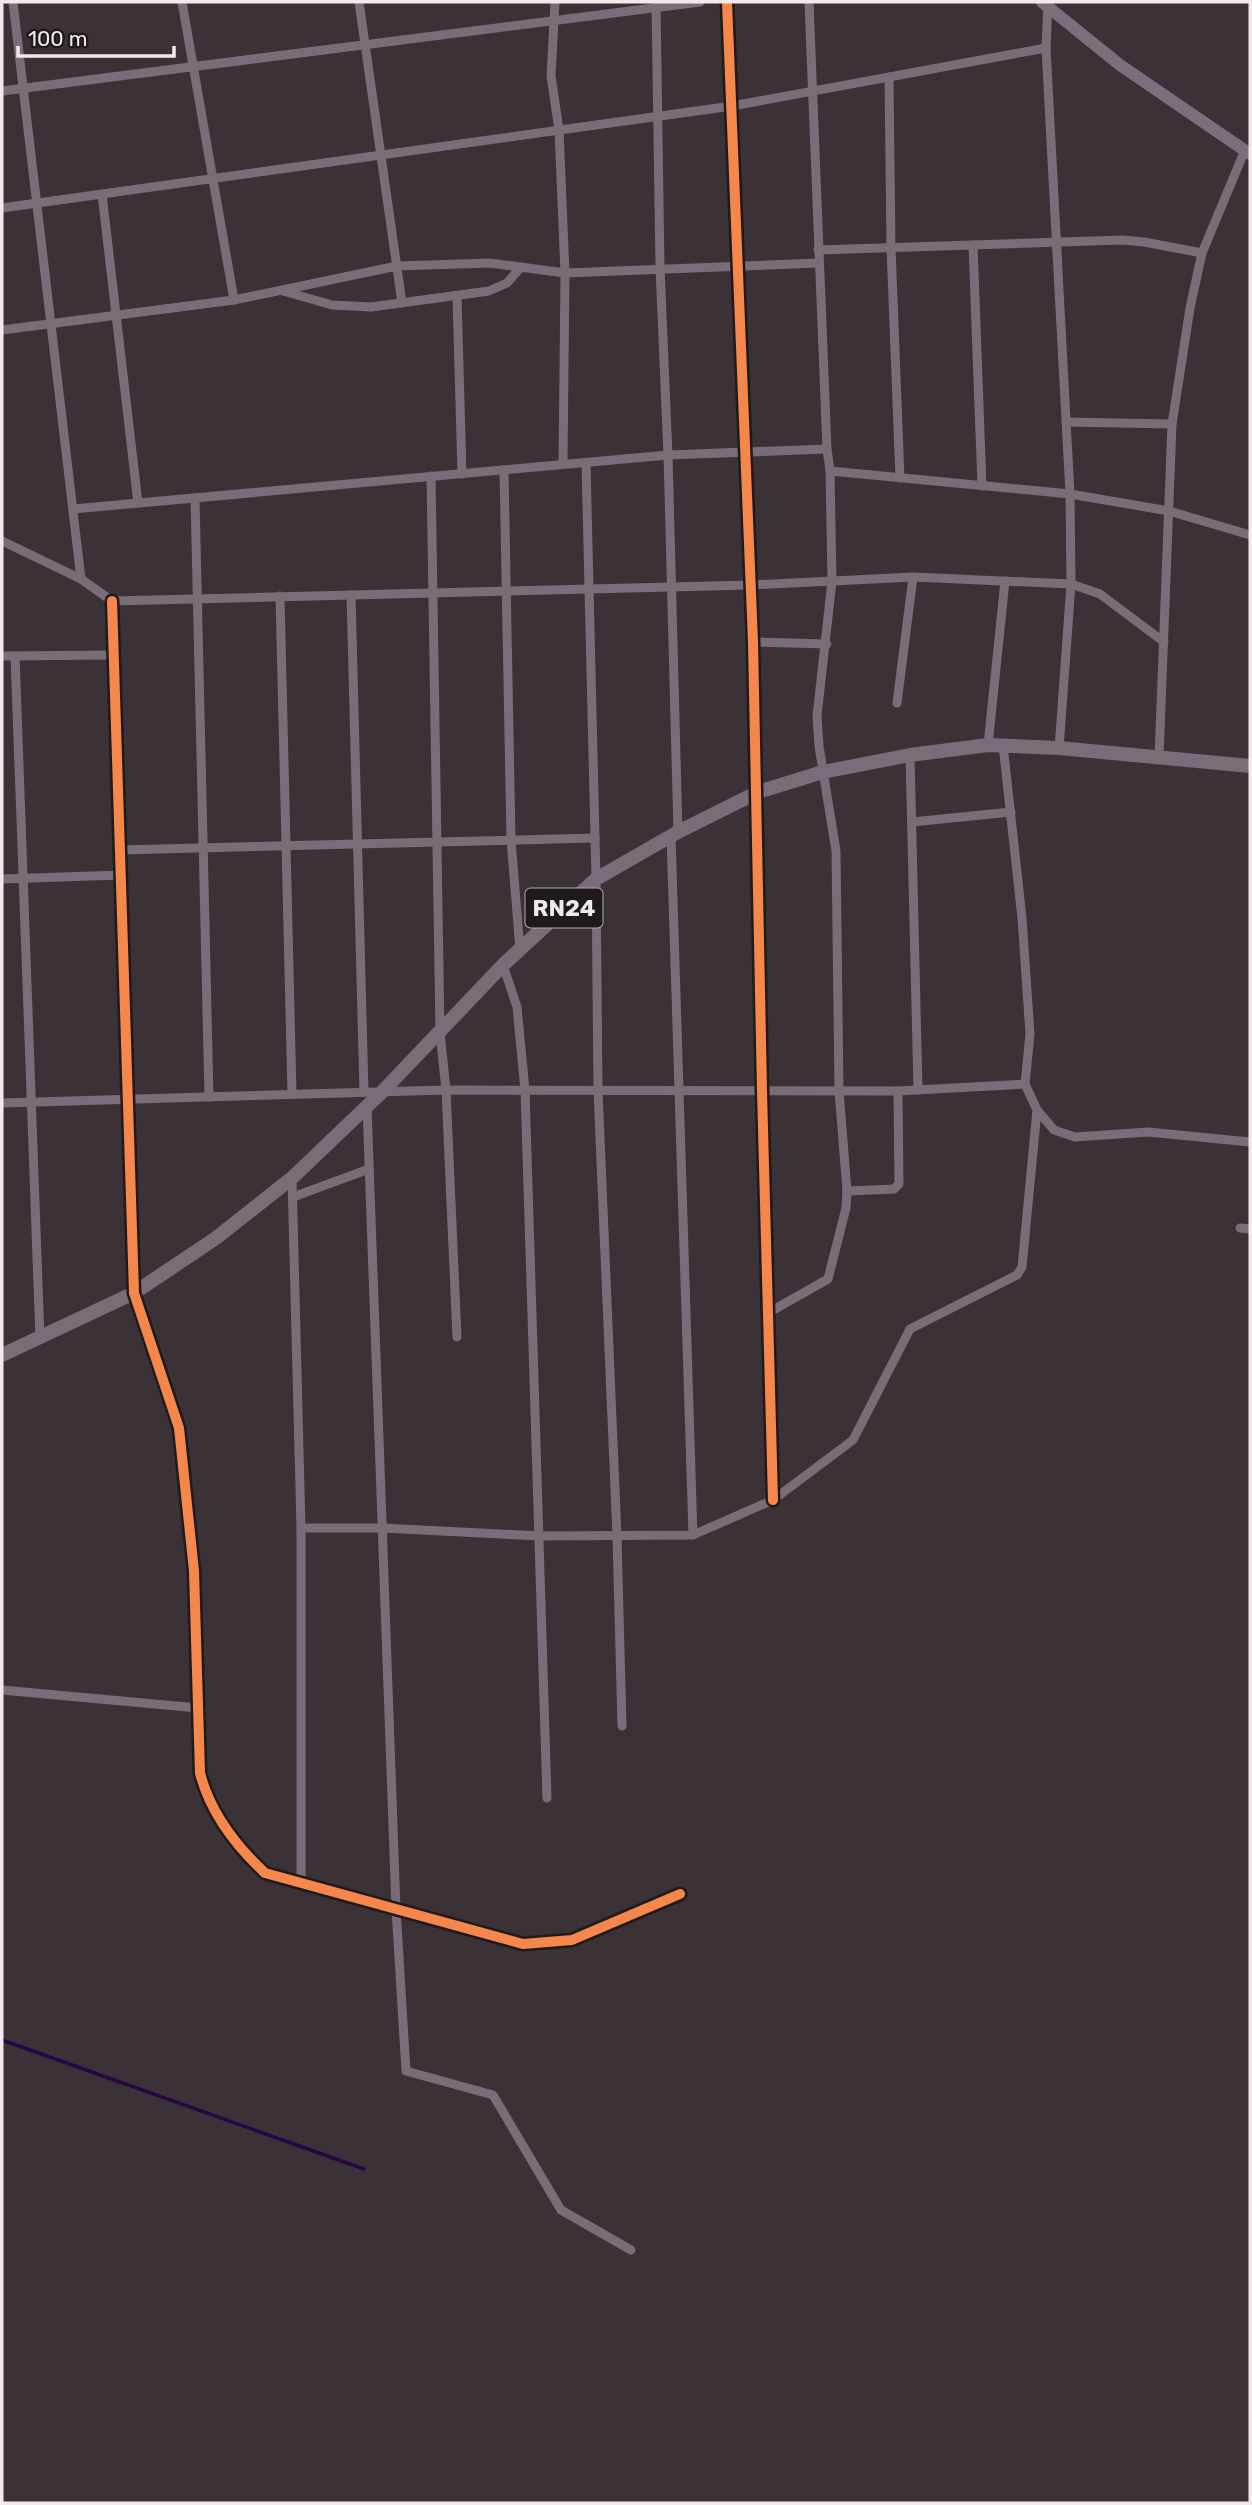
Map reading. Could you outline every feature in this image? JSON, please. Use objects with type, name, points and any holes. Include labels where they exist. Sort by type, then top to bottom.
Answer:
[{"type":"main road","points":[[1046,3],[1120,65],[1247,152]]},
{"type":"main road","name":"RN24","points":[[2,1355],[134,1293],[216,1238],[292,1178],[365,1100],[383,1091],[503,965],[596,879],[675,834],[758,792],[823,772],[910,755],[1003,745],[1250,766]]},
{"type":"street","points":[[13,2],[81,579]]},
{"type":"street","points":[[182,2],[234,300]]},
{"type":"street","points":[[359,2],[402,303]]},
{"type":"street","points":[[555,2],[551,76],[559,130],[565,273],[563,464]]},
{"type":"street","points":[[2,91],[656,5],[700,2]]},
{"type":"street","points":[[727,2],[758,792],[762,1091],[773,1500]]},
{"type":"street","points":[[768,1313],[828,1279],[846,1208],[847,1191],[839,1091],[836,851],[819,746],[817,716],[832,581],[830,471],[818,250],[809,2]]},
{"type":"street","points":[[1046,3],[1046,48],[1070,494],[1071,584],[1059,748]]},
{"type":"street","points":[[656,5],[660,268],[672,586],[680,1092],[693,1535]]},
{"type":"street","points":[[2,208],[732,106],[1046,48]]},
{"type":"street","points":[[889,77],[891,248],[900,478]]},
{"type":"street","points":[[1159,757],[1172,424],[1190,308],[1202,253],[1247,152]]},
{"type":"street","points":[[102,194],[138,503]]},
{"type":"street","points":[[818,250],[1144,242],[1202,253]]},
{"type":"street","points":[[973,246],[982,486]]},
{"type":"street","points":[[2,331],[234,300],[397,266],[490,263],[565,273],[819,263]]},
{"type":"street","points":[[282,290],[332,305],[372,307],[489,291],[507,283],[521,267]]},
{"type":"street","points":[[457,296],[463,474]]},
{"type":"street","points":[[1066,422],[1172,424]]},
{"type":"street","points":[[73,509],[668,455],[827,449]]},
{"type":"street","points":[[586,463],[598,1091],[617,1536],[622,1726]]},
{"type":"street","points":[[504,470],[511,840],[520,950]]},
{"type":"street","points":[[830,471],[1070,494],[1169,510],[1250,535]]},
{"type":"street","points":[[431,477],[440,1032],[446,1090],[457,1337]]},
{"type":"street","points":[[194,498],[209,1097]]},
{"type":"street","points":[[2,541],[81,579],[112,601],[589,589],[912,577],[1071,584],[1100,594],[1164,642]]},
{"type":"street","points":[[897,703],[912,577]]},
{"type":"street","points":[[988,746],[1005,581]]},
{"type":"street","points":[[351,594],[365,1100],[396,1909],[406,2071],[493,2095],[561,2210],[631,2250]]},
{"type":"street","points":[[280,596],[292,1094]]},
{"type":"street","points":[[112,601],[134,1293],[179,1428],[194,1571],[200,1773],[205,1794],[242,1852],[265,1873],[523,1944],[572,1940],[680,1894]]},
{"type":"street","points":[[753,642],[827,644]]},
{"type":"street","points":[[2,656],[114,655]]},
{"type":"street","points":[[15,656],[40,1339]]},
{"type":"street","points":[[1003,745],[1022,918],[1030,1034],[1025,1084],[1037,1110],[1054,1130],[1075,1138],[1148,1132],[1250,1142]]},
{"type":"street","points":[[910,755],[918,1090]]},
{"type":"street","points":[[912,822],[1011,812]]},
{"type":"street","points":[[120,850],[595,838]]},
{"type":"street","points":[[2,879],[121,874]]},
{"type":"street","points":[[503,965],[517,1007],[525,1090],[547,1798]]},
{"type":"street","points":[[383,1091],[898,1091],[1025,1084]]},
{"type":"street","points":[[847,1191],[894,1189],[899,1184],[898,1091]]},
{"type":"street","points":[[2,1103],[292,1094],[365,1100]]},
{"type":"street","points":[[300,1528],[383,1528],[540,1536],[693,1535],[773,1500],[853,1440],[910,1329],[1017,1275],[1022,1268],[1037,1110]]},
{"type":"street","points":[[293,1197],[369,1169]]},
{"type":"street","points":[[292,1178],[300,1528],[301,1883]]},
{"type":"street","points":[[2,1690],[198,1707]]},
{"type":"waterway","points":[[2,2040],[364,2169]]},
{"type":"cycle path","points":[[727,2],[753,642],[773,1500]]},
{"type":"cycle path","points":[[112,601],[134,1293],[179,1428],[194,1571],[200,1773],[210,1801],[234,1840],[265,1873],[523,1944],[572,1940],[680,1894]]}]
